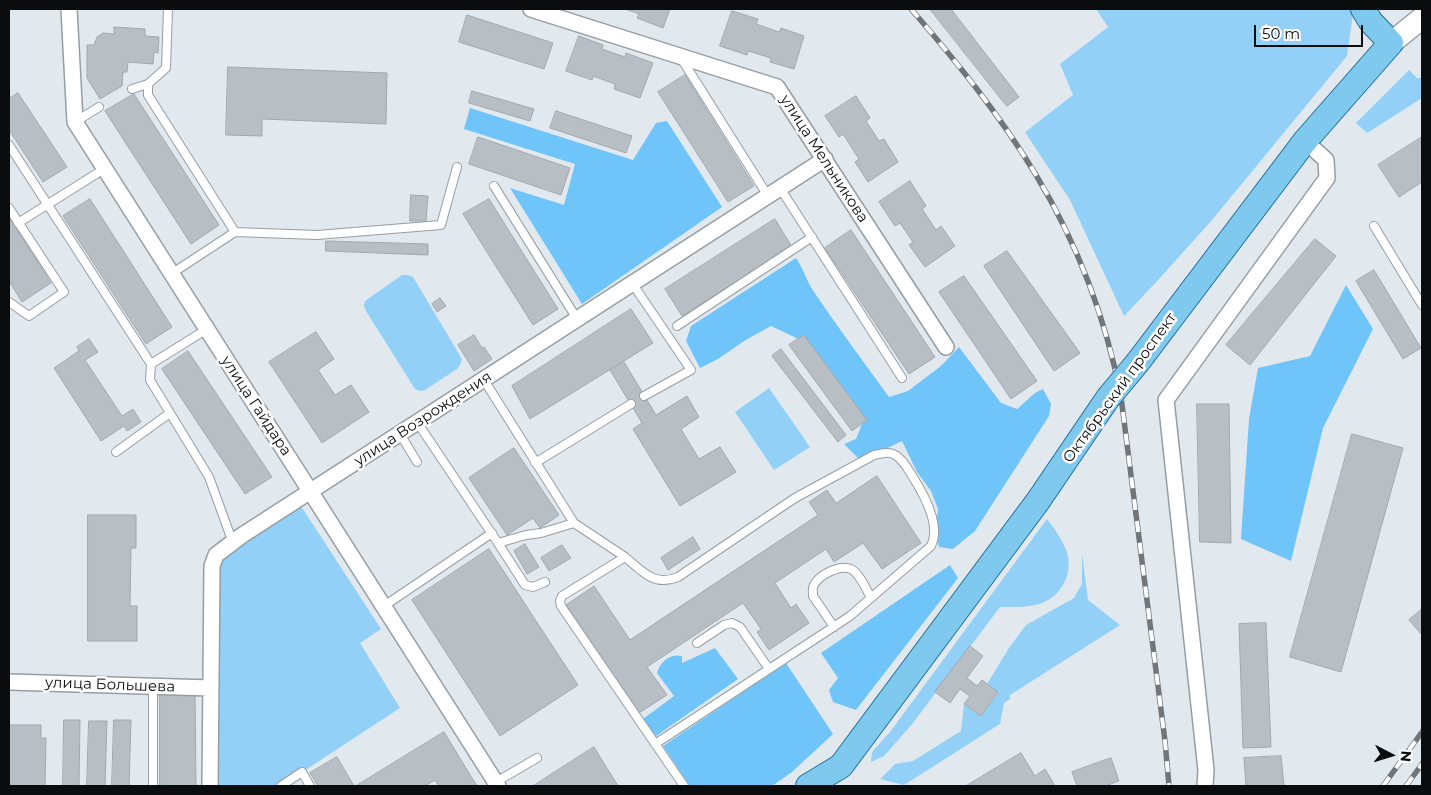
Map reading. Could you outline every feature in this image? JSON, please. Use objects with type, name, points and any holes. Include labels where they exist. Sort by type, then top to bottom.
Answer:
[{"type":"main road","points":[[1363,9],[1371,22],[1391,43]]},
{"type":"main road","name":"Октябрьский проспект","points":[[808,786],[841,766],[1038,501],[1108,398],[1138,362],[1305,141],[1391,43],[1422,18]]},
{"type":"street","points":[[69,9],[74,122]]},
{"type":"street","name":"улица Мельникова","points":[[531,9],[777,87],[946,347]]},
{"type":"street","name":"улица Гайдара","points":[[74,122],[497,784]]},
{"type":"street","points":[[1205,786],[1206,770],[1166,400],[1327,178],[1326,160],[1305,141]]},
{"type":"street","name":"улица Возрождения","points":[[210,786],[212,566],[216,555],[417,422],[825,159]]},
{"type":"street","name":"улица Большева","points":[[9,682],[211,688]]},
{"type":"lane","points":[[132,89],[148,84],[166,68],[168,9]]},
{"type":"lane","points":[[680,56],[774,192],[812,237],[902,378]]},
{"type":"lane","points":[[148,84],[148,96],[234,232]]},
{"type":"lane","points":[[74,122],[99,107]]},
{"type":"lane","points":[[9,145],[151,364],[150,380],[209,477],[232,543]]},
{"type":"lane","points":[[171,274],[234,232],[317,235],[442,226],[457,167]]},
{"type":"lane","points":[[18,223],[104,169]]},
{"type":"lane","points":[[494,186],[577,319]]},
{"type":"lane","points":[[9,208],[64,292],[28,316],[9,302]]},
{"type":"lane","points":[[1374,226],[1422,304]]},
{"type":"lane","points":[[677,326],[812,237]]},
{"type":"lane","points":[[632,283],[691,370],[644,396]]},
{"type":"lane","points":[[151,364],[207,330]]},
{"type":"lane","points":[[484,380],[574,523],[654,579],[663,581],[678,577],[796,498],[874,455],[888,452],[896,454],[905,464],[922,491],[931,512],[934,536],[931,546],[850,616],[655,744]]},
{"type":"lane","points":[[535,463],[631,404]]},
{"type":"lane","points":[[116,452],[170,413]]},
{"type":"lane","points":[[417,422],[525,585],[533,587],[545,582]]},
{"type":"lane","points":[[400,434],[417,462]]},
{"type":"lane","points":[[498,543],[574,523]]},
{"type":"lane","points":[[384,606],[407,586],[492,533]]},
{"type":"lane","points":[[625,557],[566,592],[560,602],[684,786]]},
{"type":"lane","points":[[834,627],[813,596],[812,591],[814,584],[828,572],[841,567],[850,568],[856,573],[871,598]]},
{"type":"lane","points":[[696,644],[724,625],[732,623],[740,626],[769,669]]},
{"type":"lane","points":[[152,786],[153,686]]},
{"type":"lane","points":[[497,784],[537,758]]},
{"type":"lane","points":[[281,786],[302,772],[310,786]]},
{"type":"shaded area","points":[[1096,9],[1350,9],[1353,13],[1347,56],[1212,220],[1124,316],[1070,200],[1025,132],[1073,95],[1060,64],[1108,27]]},
{"type":"shaded area","points":[[1409,70],[1417,78],[1422,78],[1422,98],[1367,133],[1356,123]]},
{"type":"shaded area","points":[[470,108],[633,160],[656,123],[667,121],[722,207],[582,304],[510,188],[564,205],[575,164],[464,129]]},
{"type":"shaded area","points":[[796,258],[812,289],[889,397],[908,391],[941,366],[959,347],[1001,403],[1017,409],[1032,395],[1043,389],[1051,404],[1049,416],[975,531],[953,549],[939,547],[936,530],[938,509],[931,491],[917,472],[902,441],[861,461],[844,444],[856,439],[862,424],[807,343],[771,326],[700,368],[686,341],[691,326]]},
{"type":"shaded area","points":[[402,275],[413,277],[462,359],[457,369],[421,391],[415,389],[364,306],[365,301]]},
{"type":"shaded area","points":[[1346,285],[1373,329],[1323,428],[1291,561],[1241,539],[1249,419],[1258,368],[1310,356]]},
{"type":"shaded area","points":[[769,388],[810,447],[774,470],[735,412]]},
{"type":"shaded area","points":[[297,500],[381,629],[360,643],[400,708],[281,786],[210,786],[212,566]]},
{"type":"shaded area","points":[[1047,519],[1065,547],[1068,556],[1068,572],[1063,586],[1053,597],[1039,604],[1025,607],[1000,607],[913,723],[884,756],[871,762],[872,752],[890,732]]},
{"type":"shaded area","points":[[1082,553],[1088,600],[1120,625],[1010,695],[1010,699],[1004,703],[1000,724],[904,785],[880,779],[895,764],[913,761],[961,731],[964,704],[981,716],[998,693],[987,684],[1026,625],[1074,598],[1082,584]]},
{"type":"shaded area","points":[[950,565],[958,578],[856,710],[833,702],[829,690],[838,678],[821,653]]},
{"type":"shaded area","points":[[715,648],[738,679],[656,736],[643,719],[674,696],[657,673],[660,665],[666,659],[673,656],[682,656],[682,663]]},
{"type":"shaded area","points":[[786,663],[833,734],[792,772],[772,786],[690,786],[663,746]]},
{"type":"building","points":[[625,9],[670,9],[663,28],[637,18],[639,14]]},
{"type":"building","points":[[930,9],[951,9],[1019,97],[1007,106]]},
{"type":"building","points":[[732,11],[758,19],[756,24],[779,32],[781,28],[804,36],[794,69],[770,62],[771,58],[748,51],[747,55],[720,46]]},
{"type":"building","points":[[467,15],[553,43],[544,69],[459,42]]},
{"type":"building","points":[[114,27],[145,29],[145,36],[159,37],[158,53],[154,52],[153,64],[128,62],[127,72],[123,72],[122,86],[100,99],[87,78],[87,45],[94,45],[97,37],[103,33],[114,34]]},
{"type":"building","points":[[579,36],[603,45],[602,49],[625,57],[626,53],[653,63],[640,98],[614,89],[615,84],[593,76],[592,80],[566,71]]},
{"type":"building","points":[[228,67],[387,73],[386,124],[262,119],[262,136],[226,135]]},
{"type":"building","points":[[685,75],[754,186],[728,202],[658,92]]},
{"type":"building","points":[[472,91],[534,109],[530,121],[469,103]]},
{"type":"building","points":[[18,93],[67,167],[43,182],[9,130],[9,99]]},
{"type":"building","points":[[134,94],[219,225],[191,244],[105,111]]},
{"type":"building","points":[[856,96],[870,118],[866,121],[879,141],[884,139],[898,162],[868,182],[855,162],[859,159],[843,134],[839,137],[825,116]]},
{"type":"building","points":[[556,111],[632,136],[626,153],[550,128]]},
{"type":"building","points":[[478,137],[570,168],[561,195],[469,164]]},
{"type":"building","points":[[1422,137],[1422,182],[1399,197],[1378,165]]},
{"type":"building","points":[[910,181],[926,206],[922,209],[936,230],[941,226],[955,246],[925,267],[909,245],[913,242],[900,223],[895,226],[879,202]]},
{"type":"building","points":[[411,195],[428,196],[426,221],[410,221]]},
{"type":"building","points":[[90,199],[172,327],[146,344],[63,216]]},
{"type":"building","points":[[489,199],[558,309],[533,325],[463,214]]},
{"type":"building","points":[[9,217],[51,283],[22,302],[9,281]]},
{"type":"building","points":[[775,219],[792,247],[682,316],[665,289]]},
{"type":"building","points":[[851,230],[935,357],[909,374],[825,248]]},
{"type":"building","points":[[1315,239],[1336,256],[1250,365],[1226,345]]},
{"type":"building","points":[[326,241],[428,244],[428,255],[326,251]]},
{"type":"building","points":[[1007,251],[1080,353],[1054,371],[984,266]]},
{"type":"building","points":[[1374,270],[1421,348],[1403,359],[1356,281]]},
{"type":"building","points":[[964,276],[1037,381],[1011,399],[939,292]]},
{"type":"building","points":[[440,298],[446,306],[437,312],[432,304]]},
{"type":"building","points":[[631,309],[653,343],[530,419],[512,386]]},
{"type":"building","points":[[316,332],[334,359],[318,370],[335,395],[351,385],[369,412],[322,443],[269,362]]},
{"type":"building","points":[[474,335],[492,359],[474,371],[458,345]]},
{"type":"building","points":[[804,335],[867,420],[852,431],[789,345]]},
{"type":"building","points":[[89,339],[98,352],[85,360],[122,416],[133,409],[141,422],[127,431],[124,426],[101,441],[54,368],[79,351],[77,347]]},
{"type":"building","points":[[781,349],[846,435],[838,442],[772,356]]},
{"type":"building","points":[[188,351],[272,477],[245,494],[162,369]]},
{"type":"building","points":[[624,362],[656,415],[687,396],[699,417],[681,429],[699,459],[720,447],[736,472],[680,506],[633,429],[642,423],[610,370]]},
{"type":"building","points":[[1197,404],[1229,404],[1231,543],[1200,542]]},
{"type":"building","points":[[1352,434],[1403,448],[1341,672],[1290,657]]},
{"type":"building","points":[[514,448],[559,515],[540,528],[533,518],[507,535],[469,478]]},
{"type":"building","points":[[877,476],[921,543],[882,569],[863,543],[834,562],[826,549],[775,583],[791,608],[796,604],[809,623],[769,650],[757,632],[761,629],[743,603],[647,667],[667,695],[639,713],[566,605],[594,586],[630,640],[818,515],[809,502],[827,490],[836,503]]},
{"type":"building","points":[[88,515],[136,515],[136,548],[131,548],[130,606],[137,606],[137,641],[88,641]]},
{"type":"building","points":[[693,537],[700,549],[668,570],[661,558]]},
{"type":"building","points":[[525,544],[539,567],[527,574],[514,551]]},
{"type":"building","points":[[562,545],[571,558],[549,571],[541,558]]},
{"type":"building","points":[[489,549],[578,685],[500,736],[412,600]]},
{"type":"building","points":[[1422,609],[1422,635],[1409,620]]},
{"type":"building","points":[[1266,623],[1271,747],[1243,748],[1239,624]]},
{"type":"building","points":[[970,646],[983,656],[967,678],[977,686],[982,680],[998,692],[981,716],[964,704],[970,696],[960,689],[950,703],[935,692]]},
{"type":"building","points":[[160,693],[195,693],[196,786],[160,786]]},
{"type":"building","points":[[64,720],[80,720],[79,786],[63,786]]},
{"type":"building","points":[[114,720],[131,720],[129,786],[112,786]]},
{"type":"building","points":[[89,721],[107,721],[105,786],[87,786]]},
{"type":"building","points":[[9,725],[41,725],[41,738],[46,738],[45,786],[9,786]]},
{"type":"building","points":[[444,732],[477,786],[439,786],[435,780],[425,786],[356,786]]},
{"type":"building","points":[[594,747],[618,786],[533,786]]},
{"type":"building","points":[[1021,753],[1035,776],[1045,769],[1055,786],[966,786]]},
{"type":"building","points":[[1281,756],[1284,786],[1246,786],[1244,758]]},
{"type":"building","points":[[337,757],[354,786],[318,786],[310,773]]},
{"type":"building","points":[[1111,758],[1119,781],[1105,786],[1077,786],[1072,772]]},
{"type":"railway","points":[[911,9],[977,89],[1008,131],[1036,175],[1077,255],[1098,310],[1115,368],[1121,397],[1165,741],[1169,786]]},
{"type":"railway","points":[[1383,786],[1422,732]]},
{"type":"railway","points":[[1406,786],[1422,764]]}]
